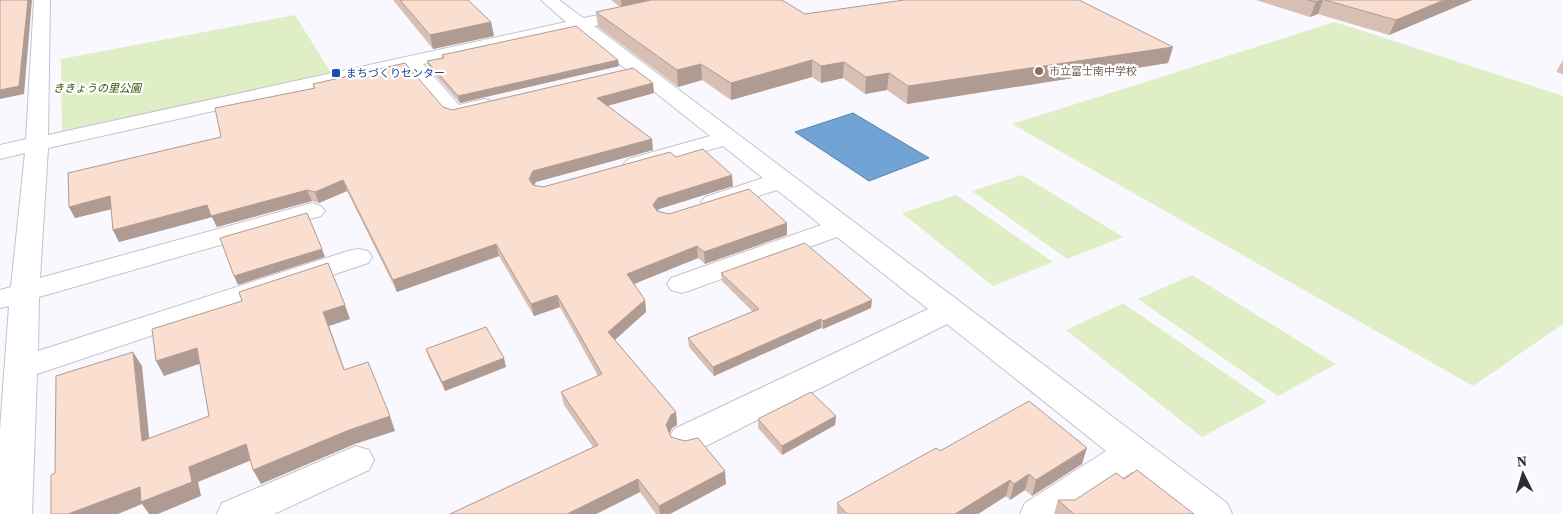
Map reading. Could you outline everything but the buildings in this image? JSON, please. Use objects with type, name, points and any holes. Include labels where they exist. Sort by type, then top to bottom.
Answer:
[{"type":"street","points":[[13,514],[9,441],[21,368],[12,295],[37,144],[42,0]]},
{"type":"street","points":[[549,0],[1213,514]]},
{"type":"street","points":[[0,152],[609,18]]},
{"type":"street","points":[[411,62],[454,112],[500,102]]},
{"type":"street","points":[[612,76],[640,69]]},
{"type":"street","points":[[613,170],[728,138]]},
{"type":"street","points":[[688,210],[783,180]]},
{"type":"street","points":[[12,295],[312,210]]},
{"type":"street","points":[[680,284],[842,226]]},
{"type":"street","points":[[21,368],[358,257]]},
{"type":"street","points":[[686,439],[951,310]]},
{"type":"street","points":[[1039,514],[1133,452]]},
{"type":"street","points":[[236,514],[356,460]]},
{"type":"green space","name":"ききょうの里公園","points":[[295,15],[331,73],[62,131],[61,59]]},
{"type":"green space","points":[[1335,22],[1563,96],[1563,324],[1473,386],[1012,124]]},
{"type":"green space","points":[[1022,175],[1123,237],[1067,259],[972,191]]},
{"type":"green space","points":[[956,195],[1053,262],[993,286],[902,213]]},
{"type":"green space","points":[[1192,275],[1336,364],[1278,396],[1138,299]]},
{"type":"green space","points":[[1124,303],[1267,402],[1202,437],[1066,330]]},
{"type":"water","points":[[853,113],[929,158],[869,181],[795,132]]},
{"type":"place","name":"市立富士南中学校","points":[[1039,71]]},
{"type":"place","name":"まちづくりセンター","points":[[336,73]]}]
